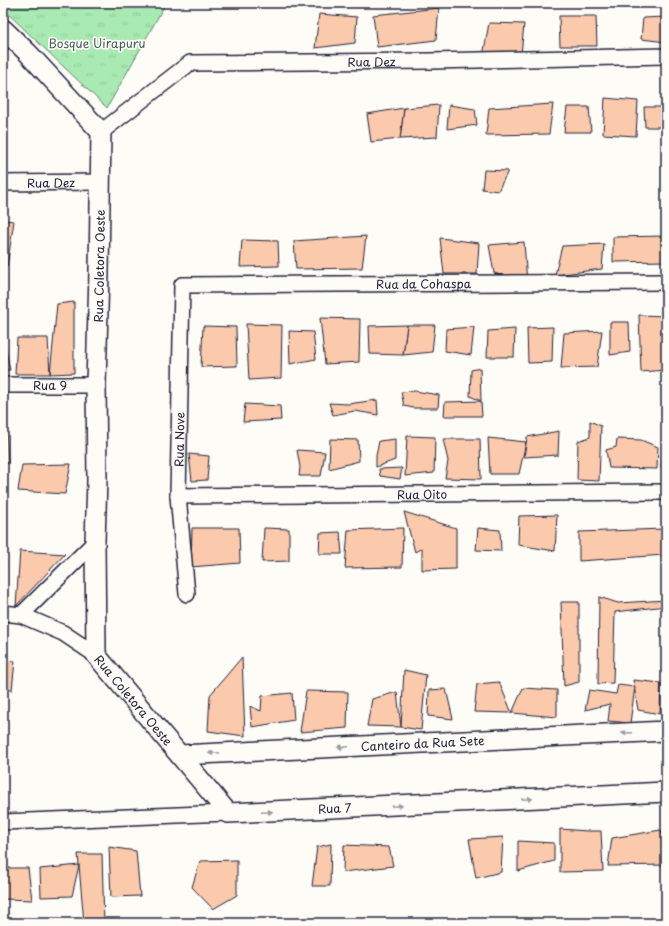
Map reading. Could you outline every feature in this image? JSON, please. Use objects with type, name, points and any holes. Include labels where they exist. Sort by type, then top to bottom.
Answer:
[{"type":"street","points":[[3,29],[28,53],[101,132]]},
{"type":"street","name":"Rua Dez","points":[[101,132],[190,63],[666,56]]},
{"type":"street","name":"Rua Coletora Oeste","points":[[101,132],[96,385],[96,655],[228,813]]},
{"type":"street","name":"Rua Dez","points":[[3,183],[100,182]]},
{"type":"street","name":"Rua da Cohaspa","points":[[182,285],[666,282]]},
{"type":"street","name":"Rua Nove","points":[[182,285],[178,496],[186,594]]},
{"type":"street","name":"Rua 9","points":[[3,385],[96,385]]},
{"type":"street","name":"Rua Oito","points":[[178,496],[666,492]]},
{"type":"street","points":[[21,615],[95,542]]},
{"type":"street","points":[[3,613],[21,615],[62,633],[96,655]]},
{"type":"street","name":"Canteiro da Rua Sete","points":[[180,755],[666,731]]},
{"type":"street","name":"Rua 7","points":[[3,822],[666,792]]},
{"type":"green space","name":"Bosque Uirapuru","points":[[3,3],[166,3],[107,108],[3,9]]},
{"type":"building","points":[[439,8],[436,40],[377,47],[373,15]]},
{"type":"building","points":[[319,14],[357,17],[355,43],[315,48]]},
{"type":"building","points":[[559,16],[596,16],[597,46],[560,46]]},
{"type":"building","points":[[666,17],[666,42],[641,39],[643,18]]},
{"type":"building","points":[[489,23],[524,24],[521,55],[483,56]]},
{"type":"building","points":[[605,98],[638,101],[636,136],[603,134]]},
{"type":"building","points":[[553,104],[549,134],[486,135],[489,108]]},
{"type":"building","points":[[439,105],[437,137],[400,139],[404,108]]},
{"type":"building","points":[[449,105],[475,109],[477,125],[447,129]]},
{"type":"building","points":[[567,107],[589,107],[591,132],[564,132]]},
{"type":"building","points":[[644,107],[663,107],[664,127],[645,127]]},
{"type":"building","points":[[404,108],[400,139],[371,142],[367,114]]},
{"type":"building","points":[[484,170],[508,171],[498,191],[482,189]]},
{"type":"building","points":[[3,220],[14,221],[7,267],[3,266]]},
{"type":"building","points":[[366,236],[362,268],[296,269],[294,241]]},
{"type":"building","points":[[666,236],[666,261],[613,262],[613,237]]},
{"type":"building","points":[[440,238],[479,243],[477,274],[444,274]]},
{"type":"building","points":[[242,240],[278,241],[279,266],[240,267]]},
{"type":"building","points":[[524,242],[527,283],[494,273],[489,245]]},
{"type":"building","points":[[604,244],[602,269],[555,275],[562,246]]},
{"type":"building","points":[[74,302],[74,373],[50,374],[57,304]]},
{"type":"building","points":[[639,315],[666,316],[666,370],[641,372]]},
{"type":"building","points":[[320,318],[360,319],[359,362],[325,364]]},
{"type":"building","points":[[610,322],[629,322],[630,352],[610,355]]},
{"type":"building","points":[[246,324],[282,325],[281,378],[249,380]]},
{"type":"building","points":[[407,325],[435,325],[432,352],[403,355]]},
{"type":"building","points":[[407,325],[403,355],[370,354],[369,326]]},
{"type":"building","points":[[203,326],[236,327],[237,366],[201,367]]},
{"type":"building","points":[[474,327],[471,355],[445,351],[446,329]]},
{"type":"building","points":[[553,327],[552,362],[528,363],[527,328]]},
{"type":"building","points":[[515,329],[514,357],[487,357],[488,331]]},
{"type":"building","points":[[289,331],[313,332],[316,359],[290,364]]},
{"type":"building","points":[[602,331],[597,367],[561,368],[564,333]]},
{"type":"building","points":[[17,338],[48,338],[50,374],[15,374]]},
{"type":"building","points":[[4,340],[10,370],[3,370]]},
{"type":"building","points":[[480,368],[481,401],[470,396],[471,370]]},
{"type":"building","points":[[415,391],[439,395],[438,408],[413,408],[404,406],[401,392]]},
{"type":"building","points":[[377,400],[378,415],[355,411],[333,415],[329,403],[348,404]]},
{"type":"building","points":[[481,401],[482,416],[444,416],[445,402]]},
{"type":"building","points":[[245,404],[280,406],[281,420],[243,422]]},
{"type":"building","points":[[590,421],[601,426],[599,481],[577,480],[578,441],[590,437]]},
{"type":"building","points":[[3,428],[6,428],[8,463],[3,463]]},
{"type":"building","points":[[559,431],[558,455],[524,457],[527,437]]},
{"type":"building","points":[[407,436],[435,437],[434,473],[405,476]]},
{"type":"building","points":[[488,438],[526,442],[519,474],[490,474]]},
{"type":"building","points":[[330,439],[358,440],[359,461],[329,469]]},
{"type":"building","points":[[395,439],[395,460],[376,467],[376,456],[379,441]]},
{"type":"building","points":[[443,439],[480,439],[481,479],[445,478],[448,461]]},
{"type":"building","points":[[617,439],[641,440],[658,447],[657,469],[609,468],[606,450],[616,447]]},
{"type":"building","points":[[663,448],[666,448],[666,468],[661,467]]},
{"type":"building","points":[[297,450],[325,452],[321,476],[299,476],[300,467]]},
{"type":"building","points":[[189,454],[209,456],[207,480],[192,481]]},
{"type":"building","points":[[71,464],[65,494],[18,491],[22,465]]},
{"type":"building","points":[[402,468],[400,479],[380,476],[379,469]]},
{"type":"building","points":[[404,512],[456,528],[456,569],[422,570],[422,548],[415,552]]},
{"type":"building","points":[[557,515],[555,551],[518,545],[519,516]]},
{"type":"building","points":[[3,520],[6,566],[3,566]]},
{"type":"building","points":[[192,528],[239,528],[240,563],[191,567]]},
{"type":"building","points":[[264,528],[289,529],[289,561],[262,562]]},
{"type":"building","points":[[403,528],[402,567],[345,568],[348,530]]},
{"type":"building","points":[[478,528],[500,530],[501,551],[476,550]]},
{"type":"building","points":[[664,529],[664,555],[579,561],[579,532]]},
{"type":"building","points":[[340,532],[342,554],[319,554],[320,533]]},
{"type":"building","points":[[20,551],[65,554],[16,606]]},
{"type":"building","points":[[599,597],[618,603],[666,600],[666,606],[615,612],[613,683],[598,684]]},
{"type":"building","points":[[561,602],[579,602],[579,682],[564,686]]},
{"type":"building","points":[[242,657],[245,736],[208,731],[210,695]]},
{"type":"building","points":[[3,660],[15,661],[12,690],[3,689]]},
{"type":"building","points":[[404,670],[426,675],[421,730],[401,727]]},
{"type":"building","points":[[633,680],[661,683],[660,714],[638,710]]},
{"type":"building","points":[[499,682],[512,713],[474,712],[477,684]]},
{"type":"building","points":[[618,685],[635,687],[630,723],[608,721],[610,704],[585,710],[589,690],[616,694]]},
{"type":"building","points":[[523,688],[557,690],[557,717],[512,713]]},
{"type":"building","points":[[446,689],[453,719],[428,716],[429,690]]},
{"type":"building","points":[[306,691],[348,692],[347,728],[300,732]]},
{"type":"building","points":[[397,692],[401,727],[367,726],[372,699]]},
{"type":"building","points":[[292,693],[294,720],[252,727],[250,706],[261,711],[262,696]]},
{"type":"building","points":[[560,829],[601,831],[603,871],[560,872]]},
{"type":"building","points":[[661,830],[666,845],[666,865],[608,866],[612,838]]},
{"type":"building","points":[[503,837],[501,872],[476,878],[469,839]]},
{"type":"building","points":[[518,841],[554,843],[554,861],[518,871]]},
{"type":"building","points":[[331,844],[330,886],[312,886],[317,847]]},
{"type":"building","points":[[344,845],[389,847],[393,866],[343,872]]},
{"type":"building","points":[[109,847],[136,851],[140,896],[111,897]]},
{"type":"building","points":[[78,854],[102,854],[104,923],[84,923]]},
{"type":"building","points":[[237,860],[237,895],[213,909],[192,887],[200,861]]},
{"type":"building","points":[[79,865],[72,896],[41,897],[40,869]]},
{"type":"building","points":[[3,868],[28,868],[32,900],[3,899]]},
{"type":"building","points":[[201,919],[221,920],[221,923],[200,923]]}]
